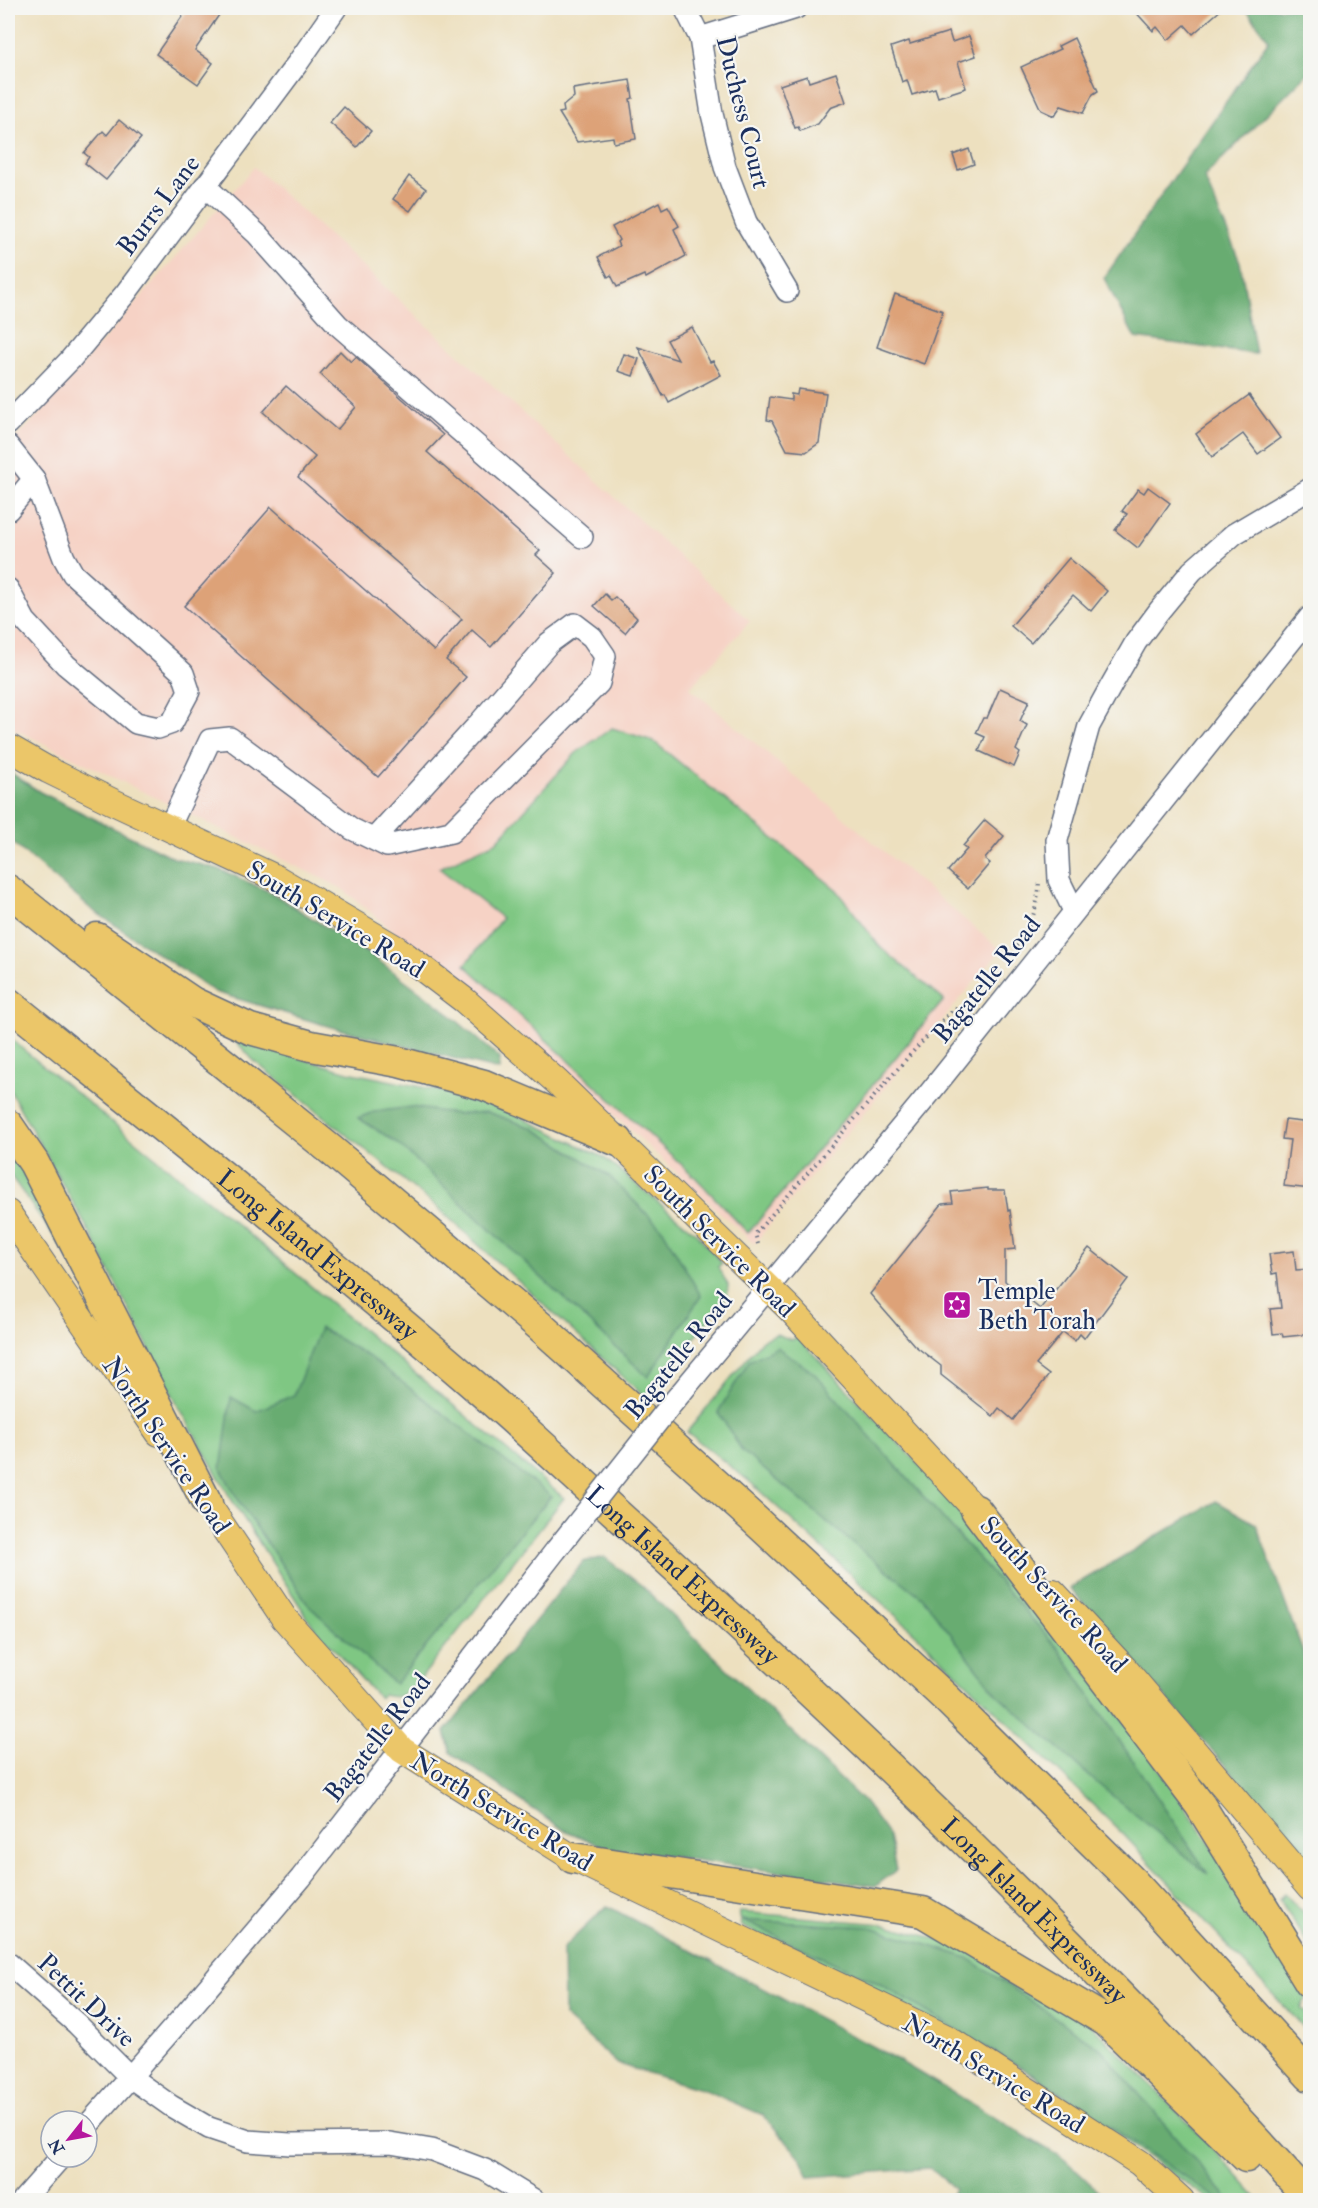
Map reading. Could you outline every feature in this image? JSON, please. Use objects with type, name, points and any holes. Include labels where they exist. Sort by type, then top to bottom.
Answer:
[{"type":"highway","points":[[8,874],[128,960],[192,1002],[250,1029],[311,1046],[399,1062],[484,1085],[618,1141]]},
{"type":"highway","points":[[8,890],[331,1150],[541,1327],[747,1514],[946,1698],[1134,1883],[1311,2076]]},
{"type":"highway","name":"Long Island Expressway","points":[[8,1003],[276,1218],[474,1385],[697,1586],[886,1762],[1071,1945],[1311,2199]]},
{"type":"highway","points":[[8,1125],[34,1163],[207,1503]]},
{"type":"highway","points":[[976,1510],[1200,1805],[1311,1983]]},
{"type":"highway","points":[[573,1858],[923,1912],[1106,2021],[1290,2200]]},
{"type":"main road","name":"South Service Road","points":[[8,747],[48,771],[276,878],[397,949],[464,1000],[557,1082],[768,1287],[1124,1668],[1311,1887]]},
{"type":"main road","name":"North Service Road","points":[[8,1214],[284,1618],[402,1750],[573,1858],[945,2037],[1140,2163],[1181,2200]]},
{"type":"street","name":"Burrs Lane","points":[[8,424],[70,360],[125,294],[336,8]]},
{"type":"street","name":"Duchess Court","points":[[686,8],[700,38],[712,114],[725,167],[746,222],[787,291]]},
{"type":"street","points":[[700,38],[796,8]]},
{"type":"street","points":[[206,186],[257,234],[338,325],[582,537]]},
{"type":"street","points":[[8,446],[34,479],[64,558],[73,574],[183,673],[189,691],[172,723],[158,728],[136,723],[66,664],[25,621],[8,589]]},
{"type":"street","points":[[8,510],[34,479]]},
{"type":"street","points":[[1074,911],[1059,880],[1057,840],[1089,726],[1112,684],[1158,610],[1192,571],[1234,534],[1311,489]]},
{"type":"street","name":"Bagatelle Road","points":[[99,2112],[268,1918],[670,1406],[928,1095],[1311,617]]},
{"type":"street","points":[[170,828],[210,740],[230,738],[352,829],[387,846],[451,832],[599,683],[605,656],[592,637],[574,624],[549,643],[374,839]]},
{"type":"street","name":"Pettit Drive","points":[[8,1963],[77,2024],[130,2077],[171,2106],[209,2128],[248,2141],[290,2144],[390,2143],[432,2150],[485,2170],[534,2200]]},
{"type":"street","points":[[23,2200],[50,2169]]},
{"type":"path","points":[[758,1244],[755,1234],[909,1056],[953,1008],[959,1008]]},
{"type":"shaded area","points":[[254,167],[750,621],[690,688],[1001,950],[754,1244],[583,1086],[341,888],[8,726],[8,446],[34,420]]},
{"type":"green space","points":[[1245,8],[1310,8],[1310,71],[1204,177],[1240,262],[1256,354],[1135,338],[1104,278],[1269,40]]},
{"type":"green space","points":[[612,728],[653,741],[837,890],[879,946],[944,1000],[748,1233],[696,1178],[465,965],[502,918],[439,868],[496,842],[576,753]]},
{"type":"green space","points":[[8,771],[40,792],[174,858],[219,869],[272,893],[371,955],[441,1007],[500,1058],[499,1070],[331,1027],[215,992],[91,909],[8,839]]},
{"type":"green space","points":[[8,1037],[233,1221],[564,1498],[407,1693],[396,1697],[383,1695],[379,1698],[313,1626],[230,1497],[174,1398],[91,1235],[8,1087]]},
{"type":"green space","points":[[233,1038],[348,1072],[485,1100],[603,1157],[697,1234],[722,1263],[718,1267],[728,1285],[727,1297],[646,1398],[437,1207],[254,1061]]},
{"type":"green space","points":[[411,1107],[457,1114],[487,1112],[533,1128],[609,1176],[663,1230],[701,1296],[648,1377],[396,1142],[358,1118],[374,1112]]},
{"type":"green space","points":[[8,1143],[78,1270],[8,1172]]},
{"type":"green space","points":[[320,1328],[368,1356],[551,1496],[395,1684],[310,1607],[240,1503],[221,1469],[231,1397],[256,1411],[294,1395]]},
{"type":"green space","points":[[776,1334],[792,1340],[797,1337],[926,1472],[1039,1609],[1153,1759],[1310,1992],[1301,2008],[1310,2018],[1310,2034],[1124,1835],[919,1637],[750,1482],[687,1432],[762,1340]]},
{"type":"green space","points":[[777,1347],[814,1373],[1058,1648],[1208,1874],[1097,1783],[997,1694],[923,1598],[856,1546],[742,1451],[718,1412],[749,1361]]},
{"type":"green space","points":[[1216,1501],[1256,1524],[1305,1657],[1310,1661],[1310,1863],[1070,1588]]},
{"type":"green space","points":[[604,1557],[641,1585],[865,1803],[889,1836],[896,1870],[876,1886],[654,1854],[626,1856],[564,1830],[451,1753],[445,1732],[583,1562]]},
{"type":"green space","points":[[1284,1893],[1310,1920],[1310,1946],[1279,1900]]},
{"type":"green space","points":[[607,1906],[896,2059],[1064,2159],[1108,2200],[948,2200],[955,2189],[930,2168],[809,2177],[799,2156],[763,2115],[707,2091],[618,2064],[564,2016],[563,1948]]},
{"type":"green space","points":[[739,1912],[882,1924],[957,1944],[1091,2024],[1207,2142],[1259,2200],[1210,2200],[1027,2071],[888,1997],[742,1926]]},
{"type":"green space","points":[[741,1920],[871,1927],[968,1958],[1100,2048],[1229,2200],[1219,2200],[1034,2075],[878,1983]]},
{"type":"building","points":[[188,8],[208,8],[219,15],[195,50],[213,63],[198,84],[156,54]]},
{"type":"building","points":[[1132,8],[1223,8],[1193,34],[1185,25],[1168,40],[1157,27],[1153,31]]},
{"type":"building","points":[[949,32],[952,42],[969,36],[976,56],[958,62],[966,88],[938,97],[935,88],[912,95],[907,80],[902,82],[891,47],[909,41],[910,44]]},
{"type":"building","points":[[1074,38],[1098,91],[1093,94],[1083,113],[1061,106],[1054,116],[1041,110],[1021,67],[1060,49],[1058,46]]},
{"type":"building","points":[[836,73],[846,102],[830,108],[818,124],[800,131],[798,127],[795,128],[780,85],[807,76],[809,82]]},
{"type":"building","points":[[630,80],[633,98],[630,99],[636,139],[614,143],[613,137],[577,142],[559,113],[564,112],[563,106],[574,97],[573,89]]},
{"type":"building","points":[[344,107],[371,131],[357,147],[330,123]]},
{"type":"building","points":[[119,120],[141,138],[106,180],[85,163],[89,157],[84,153],[103,131],[107,135]]},
{"type":"building","points":[[969,149],[974,164],[958,170],[953,155]]},
{"type":"building","points":[[409,176],[426,189],[410,211],[393,199]]},
{"type":"building","points":[[659,202],[662,209],[668,206],[679,226],[674,229],[686,256],[646,278],[644,275],[617,287],[611,275],[608,277],[598,257],[619,246],[617,242],[619,240],[612,227]]},
{"type":"building","points":[[895,294],[943,311],[924,364],[877,347]]},
{"type":"building","points":[[692,327],[710,362],[713,361],[721,375],[669,403],[665,395],[663,396],[638,347],[678,360],[667,340]]},
{"type":"building","points":[[340,351],[351,362],[356,357],[443,435],[427,452],[540,551],[536,555],[556,573],[491,647],[472,630],[446,660],[466,677],[378,777],[184,606],[271,507],[434,651],[462,619],[298,477],[315,457],[263,412],[286,386],[337,430],[356,407],[320,374]]},
{"type":"building","points":[[624,354],[639,359],[633,376],[618,371]]},
{"type":"building","points":[[798,389],[826,393],[819,443],[806,452],[787,450],[772,421],[767,420],[770,397],[791,400],[791,394],[797,395]]},
{"type":"building","points":[[1249,395],[1280,438],[1258,454],[1243,434],[1212,457],[1196,434]]},
{"type":"building","points":[[1148,487],[1170,503],[1138,548],[1115,530],[1127,514],[1122,511],[1138,489],[1144,493]]},
{"type":"building","points":[[1069,558],[1107,591],[1091,611],[1073,595],[1031,643],[1011,626]]},
{"type":"building","points":[[605,594],[611,600],[615,597],[637,618],[625,633],[594,606]]},
{"type":"building","points":[[1000,688],[1029,701],[1020,721],[1027,725],[1016,750],[1020,753],[1014,767],[979,751],[985,737],[976,733],[983,718],[987,718]]},
{"type":"building","points":[[985,820],[1004,836],[985,859],[990,863],[968,889],[948,871],[967,849],[963,846]]},
{"type":"building","points":[[1285,1120],[1311,1123],[1311,1189],[1284,1186],[1290,1140],[1282,1139]]},
{"type":"building","name":"Temple Beth Torah","points":[[988,1188],[988,1190],[1005,1190],[1008,1211],[1010,1210],[1015,1249],[1005,1250],[1005,1281],[1040,1309],[1089,1248],[1128,1279],[1084,1338],[1080,1334],[1075,1341],[1063,1332],[1036,1365],[1049,1375],[1013,1420],[999,1408],[993,1416],[941,1375],[941,1366],[914,1345],[870,1294],[942,1204],[953,1203],[951,1192]]},
{"type":"building","points":[[1294,1251],[1296,1270],[1311,1269],[1311,1334],[1283,1337],[1282,1333],[1273,1334],[1270,1309],[1281,1308],[1277,1273],[1272,1274],[1269,1254]]},
{"type":"place","name":"Temple Beth Torah","points":[[957,1305]]}]
